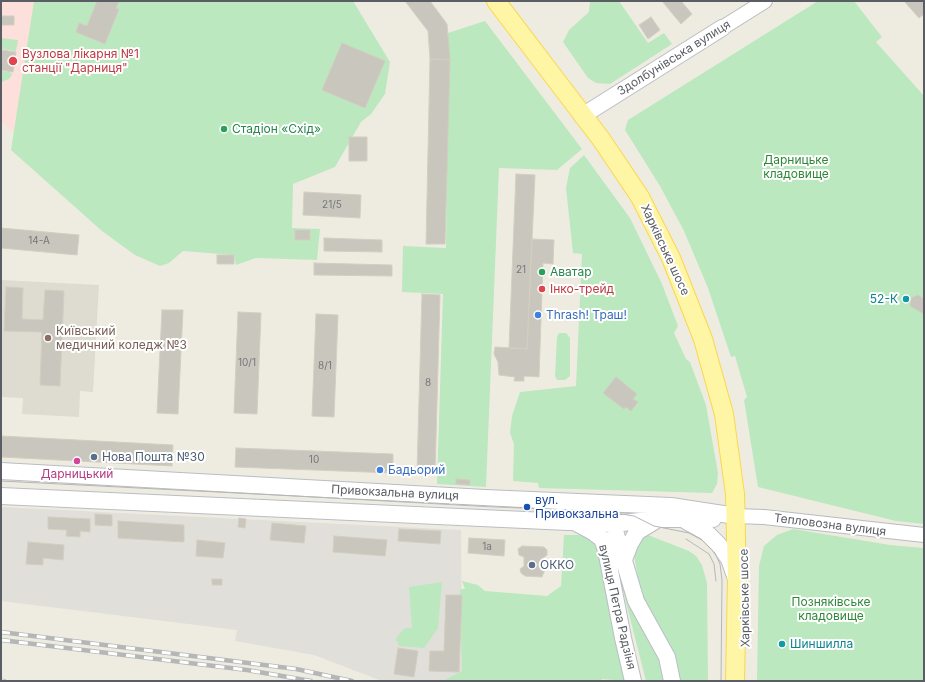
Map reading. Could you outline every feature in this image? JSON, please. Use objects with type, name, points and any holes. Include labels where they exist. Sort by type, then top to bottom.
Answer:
[{"type":"main road","name":"Харківське шосе","points":[[496,1],[610,152],[640,197],[657,228],[685,291],[708,353],[730,443],[736,516],[737,580],[735,681]]},
{"type":"main road","name":"Здолбунівська вулиця","points":[[582,116],[722,28]]},
{"type":"main road","name":"Привокзальна вулиця","points":[[1,471],[485,498],[672,506],[736,516]]},
{"type":"main road","name":"Привокзальна вулиця","points":[[1,496],[612,524],[659,519],[711,520],[736,516]]},
{"type":"main road","name":"вулиця Петра Радзіня","points":[[607,503],[612,524],[640,611],[659,640],[667,657],[672,681]]},
{"type":"main road","name":"Харківське шосе","points":[[736,516],[744,532],[747,681]]},
{"type":"main road","name":"вулиця Петра Радзіня","points":[[624,562],[630,544],[637,532],[659,519]]},
{"type":"main road","name":"Привокзальна вулиця","points":[[685,520],[706,532],[719,545],[728,559],[737,580]]},
{"type":"main road","name":"вулиця Петра Радзіня","points":[[577,523],[602,539],[606,550],[633,681]]},
{"type":"street","name":"Здолбунівська вулиця","points":[[722,28],[765,1]]},
{"type":"street","name":"Тепловозна вулиця","points":[[736,516],[764,517],[924,535]]},
{"type":"shaded area","name":"Вузлова лікарня №1 станції \"Дарниця\"","points":[[1,1],[34,1],[14,134],[1,121]]},
{"type":"shaded area","name":"Київський медичний коледж №3","points":[[1,280],[99,285],[93,392],[80,391],[79,417],[22,414],[23,398],[1,397]]},
{"type":"shaded area","points":[[1,507],[461,530],[462,671],[442,681],[382,681],[314,655],[235,641],[237,630],[1,601]]},
{"type":"green space","name":"Стадіон «Схід»","points":[[34,1],[353,1],[390,62],[385,94],[371,114],[361,122],[335,167],[293,184],[292,228],[320,229],[317,260],[256,258],[236,265],[234,255],[183,251],[169,263],[160,266],[135,255],[102,231],[11,150]]},
{"type":"green space","points":[[590,1],[619,1],[648,43],[664,33],[672,44],[610,84],[596,83],[588,78],[563,42],[569,30],[589,12]]},
{"type":"green space","name":"Дарницьке кладовище","points":[[818,1],[854,1],[882,37],[876,42],[924,96],[924,524],[896,521],[758,487],[744,400],[747,397],[735,356],[731,357],[708,288],[684,231],[660,186],[625,130],[628,120]]},
{"type":"green space","points":[[485,21],[582,149],[557,170],[499,168],[486,487],[437,484],[443,294],[402,292],[403,246],[446,248],[448,33]]},
{"type":"green space","points":[[1,38],[18,40],[16,51],[1,49]]},
{"type":"green space","points":[[1,71],[10,72],[12,75],[9,79],[1,82]]},
{"type":"green space","points":[[584,155],[630,218],[662,284],[678,326],[674,333],[686,359],[690,362],[706,405],[718,473],[717,484],[712,493],[539,488],[538,483],[513,481],[514,444],[510,433],[512,416],[520,392],[576,386],[582,254],[573,253],[566,188],[570,168]]},
{"type":"green space","points":[[559,333],[566,333],[570,338],[570,376],[565,380],[557,380],[555,376],[557,337]]},
{"type":"green space","name":"Позняківське кладовище","points":[[793,529],[890,545],[924,548],[924,681],[757,681],[759,566],[764,546],[777,535]]},
{"type":"green space","points":[[564,535],[579,535],[595,540],[601,555],[626,681],[602,679],[601,681],[442,681],[462,671],[460,589],[465,589],[462,581],[478,585],[485,591],[547,596],[561,586]]},
{"type":"green space","points":[[648,535],[689,551],[696,556],[702,565],[707,583],[708,681],[678,681],[641,597],[634,555],[639,541]]},
{"type":"green space","points":[[613,551],[661,649],[669,681],[646,681]]},
{"type":"green space","points":[[442,582],[438,628],[424,648],[399,646],[396,638],[405,628],[412,628],[409,587]]},
{"type":"building","points":[[97,1],[119,1],[116,8],[119,9],[105,44],[76,32],[79,23],[87,26]]},
{"type":"building","points":[[405,1],[430,1],[447,24],[450,60],[430,59],[428,31]]},
{"type":"building","points":[[662,1],[681,1],[692,14],[681,24]]},
{"type":"building","points":[[904,1],[924,1],[924,14],[919,18]]},
{"type":"building","points":[[1,16],[14,16],[14,25],[1,25]]},
{"type":"building","points":[[651,17],[660,30],[648,39],[639,25]]},
{"type":"building","points":[[342,43],[385,61],[365,108],[322,90]]},
{"type":"building","points":[[1,50],[16,52],[13,72],[1,70]]},
{"type":"building","points":[[430,59],[450,60],[445,244],[426,244]]},
{"type":"building","points":[[349,137],[367,137],[367,161],[349,161]]},
{"type":"building","points":[[516,174],[535,175],[527,349],[509,348]]},
{"type":"building","points":[[304,192],[361,195],[360,218],[303,215]]},
{"type":"building","points":[[1,228],[79,235],[77,255],[1,248]]},
{"type":"building","points":[[295,230],[310,230],[310,240],[295,240]]},
{"type":"building","points":[[324,238],[382,240],[382,252],[324,251]]},
{"type":"building","points":[[532,239],[554,240],[553,264],[543,263],[539,377],[524,376],[524,381],[514,381],[515,377],[499,375],[498,362],[494,354],[495,347],[527,349]]},
{"type":"building","points":[[217,255],[234,255],[234,264],[217,264]]},
{"type":"building","points":[[314,263],[392,265],[392,276],[314,275]]},
{"type":"building","points":[[6,287],[23,288],[22,319],[43,320],[45,290],[64,291],[60,386],[40,385],[42,332],[4,331]]},
{"type":"building","points":[[422,294],[440,295],[435,473],[417,472]]},
{"type":"building","points":[[918,295],[924,299],[924,314],[910,306],[911,298]]},
{"type":"building","points":[[162,310],[183,310],[178,414],[157,413]]},
{"type":"building","points":[[238,312],[261,313],[257,414],[234,413]]},
{"type":"building","points":[[316,314],[338,315],[334,417],[312,416]]},
{"type":"building","points":[[616,377],[637,394],[633,399],[638,402],[631,411],[626,407],[624,409],[603,393]]},
{"type":"building","points":[[1,436],[173,445],[172,466],[1,457]]},
{"type":"building","points":[[236,448],[393,454],[393,473],[235,467]]},
{"type":"building","points":[[456,479],[470,480],[470,485],[456,484]]},
{"type":"building","points":[[95,514],[112,515],[112,526],[95,525]]},
{"type":"building","points":[[48,517],[90,519],[90,532],[80,531],[80,537],[66,536],[67,530],[48,529]]},
{"type":"building","points":[[239,518],[246,519],[245,528],[238,527]]},
{"type":"building","points":[[118,521],[184,525],[184,542],[118,538]]},
{"type":"building","points":[[272,523],[306,526],[304,543],[270,540]]},
{"type":"building","points":[[399,529],[441,531],[440,544],[398,541]]},
{"type":"building","points":[[334,536],[387,540],[385,556],[333,552]]},
{"type":"building","points":[[469,538],[505,540],[504,556],[468,553]]},
{"type":"building","points":[[197,540],[225,543],[223,558],[196,556]]},
{"type":"building","points":[[28,542],[64,545],[63,560],[43,558],[43,565],[26,564]]},
{"type":"building","points":[[522,546],[544,547],[547,550],[547,555],[542,559],[542,566],[545,569],[542,577],[525,576],[521,573],[520,569],[524,566],[524,557],[519,555],[518,549]]},
{"type":"building","points":[[212,579],[222,579],[222,585],[212,585]]},
{"type":"building","points":[[446,595],[462,595],[459,672],[429,671],[430,651],[444,651]]},
{"type":"building","points":[[398,648],[418,651],[414,677],[394,674]]},
{"type":"tram line","points":[[1,481],[609,512],[634,516],[654,526],[689,533],[702,540],[715,553],[720,564],[722,580],[721,681]]},
{"type":"tram line","points":[[686,539],[709,554],[714,564],[716,581]]},
{"type":"railway","points":[[1,632],[296,669],[352,681]]},
{"type":"railway","points":[[1,640],[247,670],[311,681]]},
{"type":"place","name":"Вузлова лікарня №1 станції \"Дарниця\"","points":[[13,61]]},
{"type":"place","name":"Стадіон «Схід»","points":[[224,129]]},
{"type":"place","name":"Аватар","points":[[542,272]]},
{"type":"place","name":"Інко-трейд","points":[[542,289]]},
{"type":"place","name":"52-К","points":[[906,299]]},
{"type":"place","name":"Thrash! Траш!","points":[[538,315]]},
{"type":"place","name":"Київський медичний коледж №3","points":[[48,338]]},
{"type":"place","name":"Нова Пошта №30","points":[[94,457]]},
{"type":"place","name":"Дарницький","points":[[77,461]]},
{"type":"place","name":"Бадьорий","points":[[380,470]]},
{"type":"place","name":"вул. Привокзальна","points":[[527,507]]},
{"type":"place","name":"ОККО","points":[[532,565]]},
{"type":"place","name":"Шиншилла","points":[[782,644]]}]
